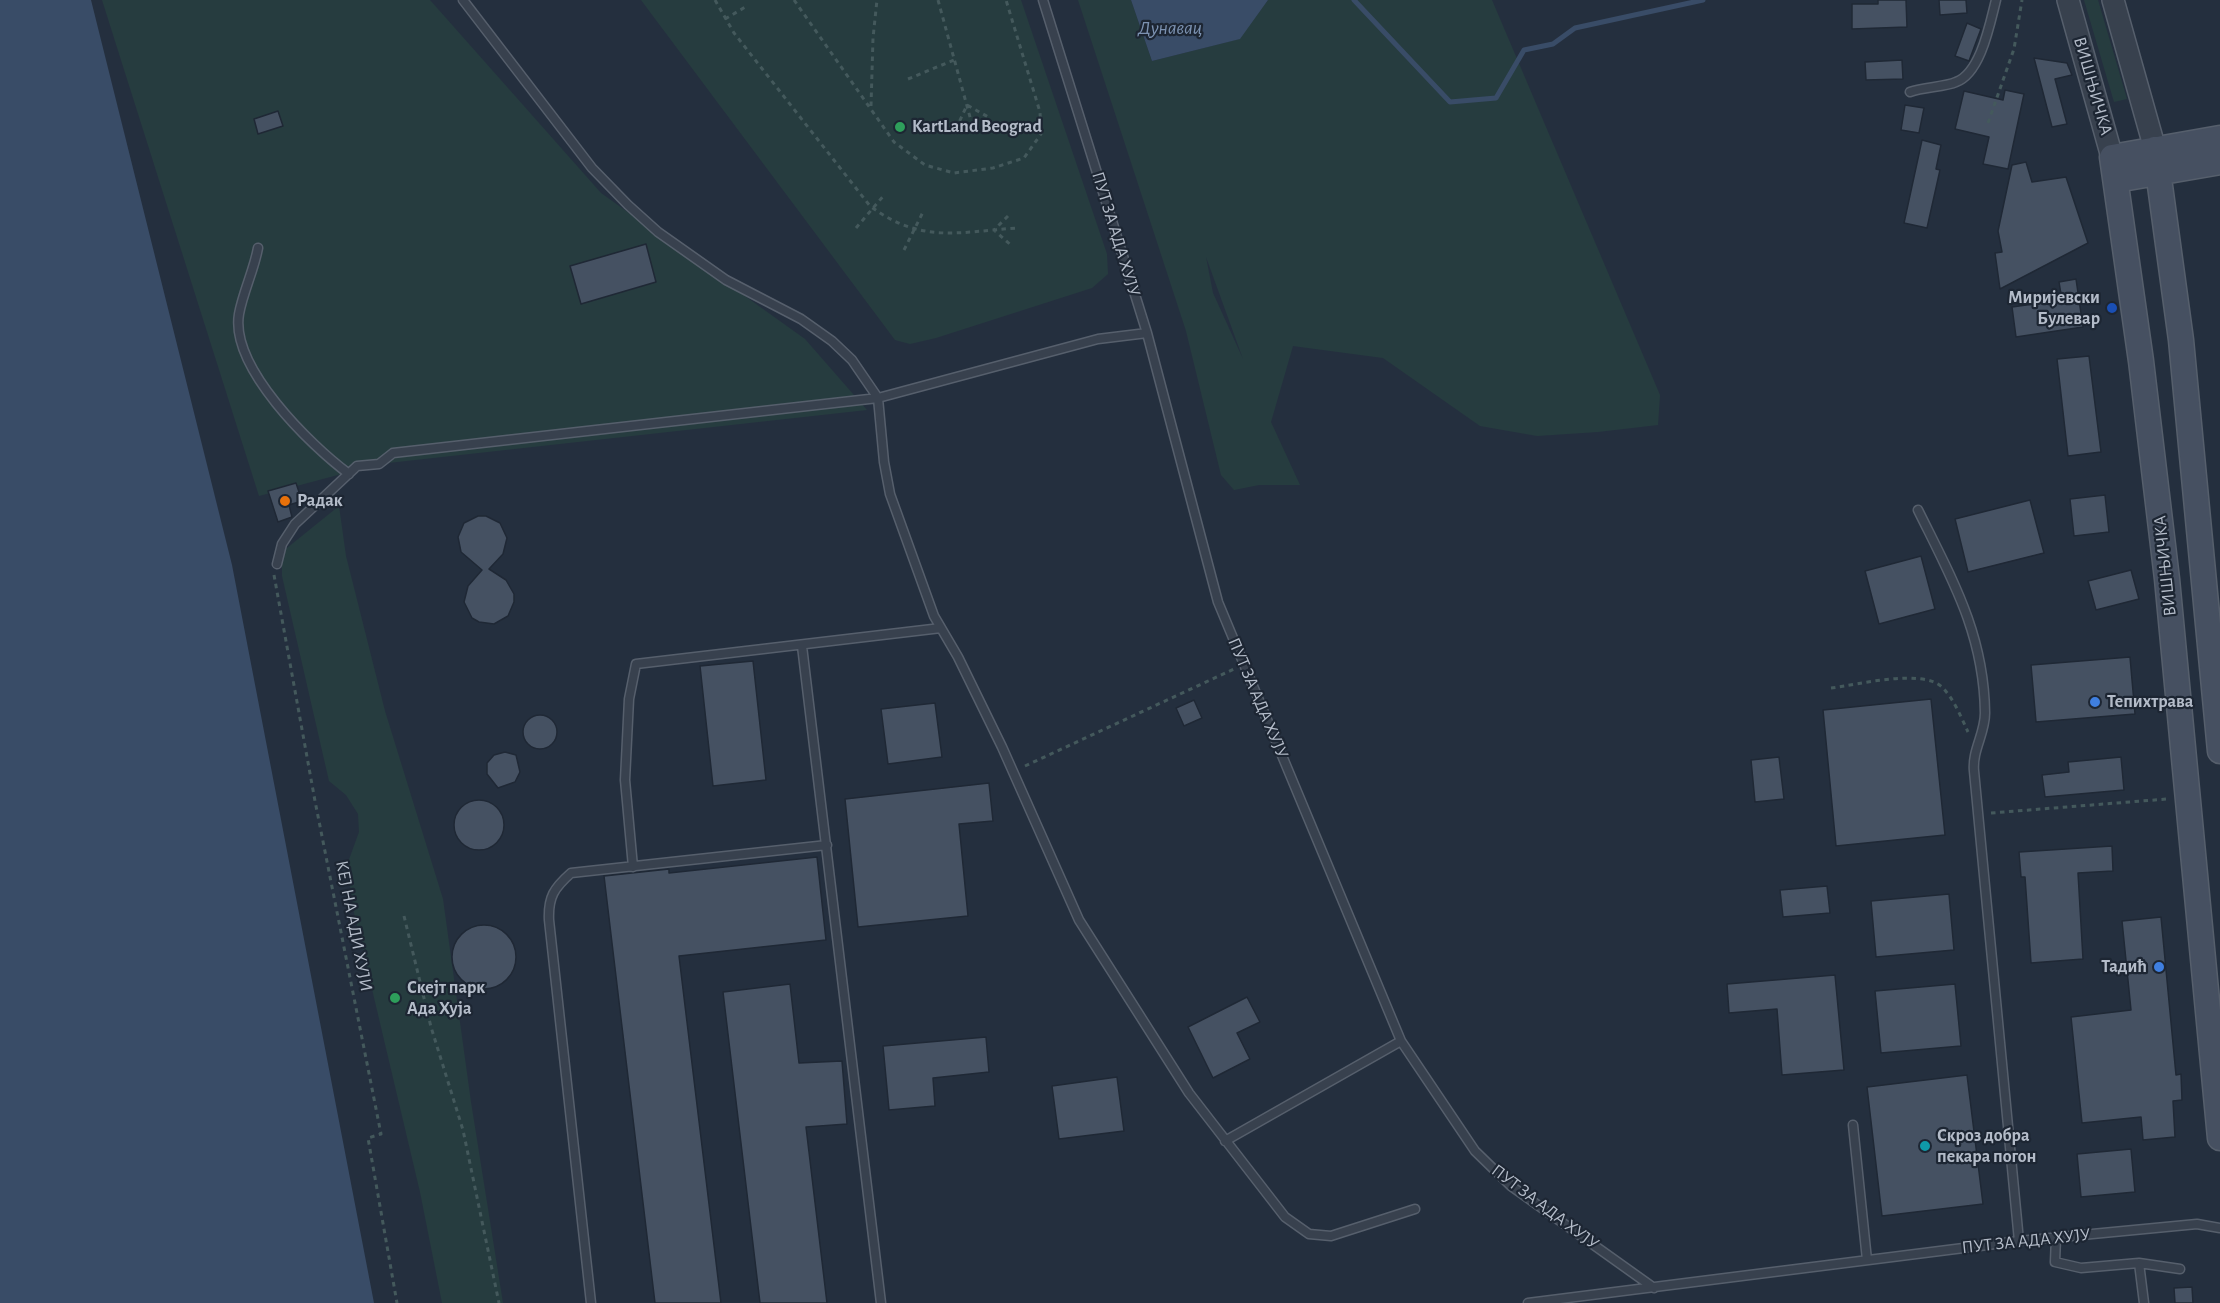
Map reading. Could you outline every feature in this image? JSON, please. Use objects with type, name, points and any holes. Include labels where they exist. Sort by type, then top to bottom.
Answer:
[{"type":"main road","points":[[2114,168],[2156,149],[2220,138]]},
{"type":"main road","name":"ВИШЊИЧКА","points":[[2156,149],[2181,340],[2220,752]]},
{"type":"main road","points":[[2114,168],[2160,173],[2220,162]]},
{"type":"main road","name":"ВИШЊИЧКА","points":[[2114,168],[2167,579],[2220,1138]]},
{"type":"street","name":"ВИШЊИЧКА","points":[[2068,0],[2114,168]]},
{"type":"street","name":"ВИШЊИЧКА","points":[[2113,0],[2156,149]]},
{"type":"lane","points":[[463,0],[592,168],[628,205],[658,232],[726,280],[801,319],[832,341],[852,360],[878,398],[884,462],[890,494],[934,616],[958,657],[1079,920],[1189,1093],[1225,1141],[1285,1217],[1309,1233],[1330,1236],[1415,1209]]},
{"type":"lane","name":"ПУТ ЗА АДА ХУЈУ","points":[[1044,0],[1147,333],[1218,602],[1401,1041],[1482,1158],[1511,1186],[1654,1288]]},
{"type":"lane","points":[[1910,92],[1956,82],[1969,71],[1981,51],[1996,0]]},
{"type":"lane","points":[[258,248],[238,316],[245,356],[283,414],[327,458],[348,474]]},
{"type":"lane","points":[[277,564],[281,549],[295,524],[357,466],[379,464],[393,453],[878,398],[1098,339],[1147,333]]},
{"type":"lane","points":[[1918,510],[1967,610],[1975,636],[1985,712],[1984,729],[1973,759],[2019,1241]]},
{"type":"lane","points":[[633,867],[625,780],[629,699],[636,664],[941,628]]},
{"type":"lane","points":[[802,646],[881,1303]]},
{"type":"lane","points":[[591,1303],[548,901],[555,887],[571,873],[827,845]]},
{"type":"lane","points":[[1225,1141],[1401,1041]]},
{"type":"lane","points":[[1853,1125],[1867,1260]]},
{"type":"lane","name":"ПУТ ЗА АДА ХУЈУ","points":[[1528,1303],[2019,1241],[2197,1224],[2220,1228]]},
{"type":"lane","points":[[2056,1237],[2055,1263],[2081,1268],[2139,1263],[2181,1269]]},
{"type":"lane","points":[[2139,1263],[2144,1303]]},
{"type":"path","points":[[715,0],[725,19],[873,208],[884,217],[913,230],[959,233],[1017,228]]},
{"type":"path","points":[[794,0],[894,142],[925,165],[954,173],[993,168],[1024,158],[1041,134],[1040,112],[1006,0]]},
{"type":"path","points":[[871,108],[877,0]]},
{"type":"path","points":[[938,0],[973,128]]},
{"type":"path","points":[[1988,123],[2014,49],[2022,0]]},
{"type":"path","points":[[725,19],[747,6]]},
{"type":"path","points":[[908,80],[954,60]]},
{"type":"path","points":[[967,105],[990,118]]},
{"type":"path","points":[[956,129],[967,105]]},
{"type":"path","points":[[856,228],[885,194]]},
{"type":"path","points":[[904,250],[923,212]]},
{"type":"path","points":[[994,230],[1008,216]]},
{"type":"path","points":[[994,230],[1012,246]]},
{"type":"path","name":"КЕЈ НА АДИ ХУЈИ","points":[[281,549],[271,558],[315,801],[381,1134],[368,1138],[397,1303]]},
{"type":"path","points":[[1012,772],[1244,664]]},
{"type":"path","points":[[1831,688],[1904,678],[1927,679],[1940,685],[1950,696],[1976,747]]},
{"type":"path","points":[[1979,814],[2186,798]]},
{"type":"path","points":[[404,916],[431,1027],[463,1130],[480,1201],[499,1303]]},
{"type":"green space","points":[[102,0],[430,0],[601,193],[805,339],[867,410],[379,464],[259,496]]},
{"type":"green space","name":"KartLand Beograd","points":[[641,0],[1021,0],[1107,254],[1108,274],[1092,288],[936,338],[910,344],[895,340]]},
{"type":"green space","points":[[1078,0],[1131,0],[1152,61],[1239,39],[1268,0],[1492,0],[1660,395],[1658,425],[1537,436],[1480,426],[1383,358],[1293,346],[1271,422],[1300,485],[1259,485],[1234,490],[1221,475],[1186,331]],"holes":[[[1206,257],[1243,359],[1213,293]]]},
{"type":"green space","points":[[2084,0],[2098,0],[2127,99],[2114,102]]},
{"type":"green space","points":[[339,506],[346,556],[385,711],[443,899],[471,1102],[503,1303],[442,1303],[420,1192],[354,913],[347,865],[359,832],[358,814],[346,795],[329,781],[282,576],[282,552]]},
{"type":"water","points":[[0,0],[91,0],[232,565],[374,1303],[0,1303]]},
{"type":"water","name":"Дунавац","points":[[1131,0],[1268,0],[1240,39],[1152,61]]},
{"type":"building","points":[[1878,0],[1906,0],[1907,27],[1852,29],[1852,4],[1878,4]]},
{"type":"building","points":[[1939,0],[1966,0],[1967,13],[1940,15]]},
{"type":"building","points":[[1967,23],[1981,29],[1969,61],[1955,56]]},
{"type":"building","points":[[2034,58],[2067,63],[2072,75],[2055,79],[2067,124],[2052,127]]},
{"type":"building","points":[[1902,60],[1903,79],[1866,80],[1865,62]]},
{"type":"building","points":[[2005,90],[2024,94],[2008,169],[1983,164],[1989,137],[1955,129],[1964,91],[2003,100]]},
{"type":"building","points":[[1905,105],[1924,108],[1919,133],[1901,130]]},
{"type":"building","points":[[278,111],[283,126],[258,134],[254,119]]},
{"type":"building","points":[[1922,140],[1941,145],[1936,169],[1940,170],[1927,228],[1904,223]]},
{"type":"building","points":[[2026,162],[2032,182],[2066,177],[2088,243],[2000,289],[1995,253],[2002,252],[1998,231],[2012,165]]},
{"type":"building","points":[[646,244],[656,282],[581,304],[570,266]]},
{"type":"building","points":[[2076,279],[2083,327],[2016,337],[2012,307],[2062,300],[2059,282]]},
{"type":"building","points":[[2089,356],[2101,452],[2068,456],[2057,359]]},
{"type":"building","points":[[296,483],[302,501],[289,505],[292,517],[278,522],[268,491]]},
{"type":"building","points":[[2105,495],[2109,532],[2074,536],[2070,499]]},
{"type":"building","points":[[2030,500],[2044,553],[1968,572],[1955,519]]},
{"type":"building","points":[[478,516],[486,516],[500,523],[507,538],[503,554],[489,569],[506,580],[514,594],[514,602],[508,616],[494,624],[479,622],[472,618],[464,602],[468,586],[482,570],[461,552],[458,537],[464,523]]},
{"type":"building","points":[[1921,556],[1935,609],[1879,624],[1865,571]]},
{"type":"building","points":[[2131,570],[2139,599],[2096,610],[2088,581]]},
{"type":"building","points":[[2130,657],[2135,714],[2036,722],[2031,665]]},
{"type":"building","points":[[753,661],[766,780],[713,786],[700,666]]},
{"type":"building","points":[[1931,699],[1945,835],[1836,846],[1823,710]]},
{"type":"building","points":[[1194,700],[1202,718],[1184,726],[1176,708]]},
{"type":"building","points":[[935,703],[942,757],[888,764],[881,709]]},
{"type":"building","points":[[540,715],[552,720],[557,732],[552,744],[540,749],[528,744],[523,732],[528,720]]},
{"type":"building","points":[[505,752],[516,755],[520,772],[515,782],[498,788],[487,774],[487,763],[494,755]]},
{"type":"building","points":[[1779,757],[1784,799],[1755,802],[1751,760]]},
{"type":"building","points":[[2121,757],[2124,790],[2045,797],[2042,775],[2069,772],[2068,762]]},
{"type":"building","points":[[989,783],[993,821],[959,824],[968,916],[858,927],[845,799]]},
{"type":"building","points":[[474,800],[484,800],[497,807],[504,820],[504,830],[497,843],[484,850],[474,850],[465,846],[458,839],[454,830],[454,820],[458,811],[465,804]]},
{"type":"building","points":[[2112,846],[2113,871],[2078,873],[2083,959],[2031,963],[2025,877],[2021,877],[2019,852]]},
{"type":"building","points":[[817,857],[826,940],[679,956],[721,1303],[655,1303],[604,876],[669,869],[669,873]]},
{"type":"building","points":[[1827,886],[1830,913],[1783,917],[1780,890]]},
{"type":"building","points":[[1949,894],[1954,950],[1876,957],[1871,901]]},
{"type":"building","points":[[2161,917],[2176,1075],[2181,1074],[2182,1100],[2173,1101],[2175,1137],[2143,1140],[2141,1117],[2082,1123],[2071,1017],[2131,1010],[2122,921]]},
{"type":"building","points":[[478,925],[490,925],[507,934],[514,945],[516,957],[514,969],[507,980],[490,989],[478,989],[466,984],[457,975],[452,963],[452,951],[457,939],[466,930]]},
{"type":"building","points":[[1835,975],[1844,1070],[1782,1075],[1777,1009],[1729,1013],[1727,984]]},
{"type":"building","points":[[790,984],[799,1063],[842,1061],[847,1124],[806,1127],[827,1303],[760,1303],[723,992]]},
{"type":"building","points":[[1955,984],[1961,1046],[1881,1053],[1875,991]]},
{"type":"building","points":[[1247,997],[1260,1022],[1237,1033],[1250,1059],[1213,1078],[1188,1027]]},
{"type":"building","points":[[986,1037],[989,1072],[933,1078],[935,1106],[889,1110],[883,1046]]},
{"type":"building","name":"Скроз добра пекара погон","points":[[1967,1075],[1983,1204],[1882,1216],[1867,1087]]},
{"type":"building","points":[[1117,1077],[1124,1131],[1059,1139],[1052,1086]]},
{"type":"building","points":[[2131,1149],[2135,1192],[2081,1197],[2077,1154]]},
{"type":"building","points":[[2192,1287],[2193,1303],[2175,1303],[2174,1288]]},
{"type":"waterway","points":[[1354,0],[1450,102],[1496,98],[1524,50],[1553,44],[1575,28],[1703,0]]},
{"type":"place","name":"KartLand Beograd","points":[[900,127]]},
{"type":"place","name":"Миријевски Булевар","points":[[2112,308]]},
{"type":"place","name":"Радак","points":[[285,501]]},
{"type":"place","name":"Тепихтрава","points":[[2095,702]]},
{"type":"place","name":"Тадић","points":[[2159,967]]},
{"type":"place","name":"Скејт парк Ада Хуја","points":[[395,998]]},
{"type":"place","name":"Скроз добра пекара погон","points":[[1925,1146]]}]
